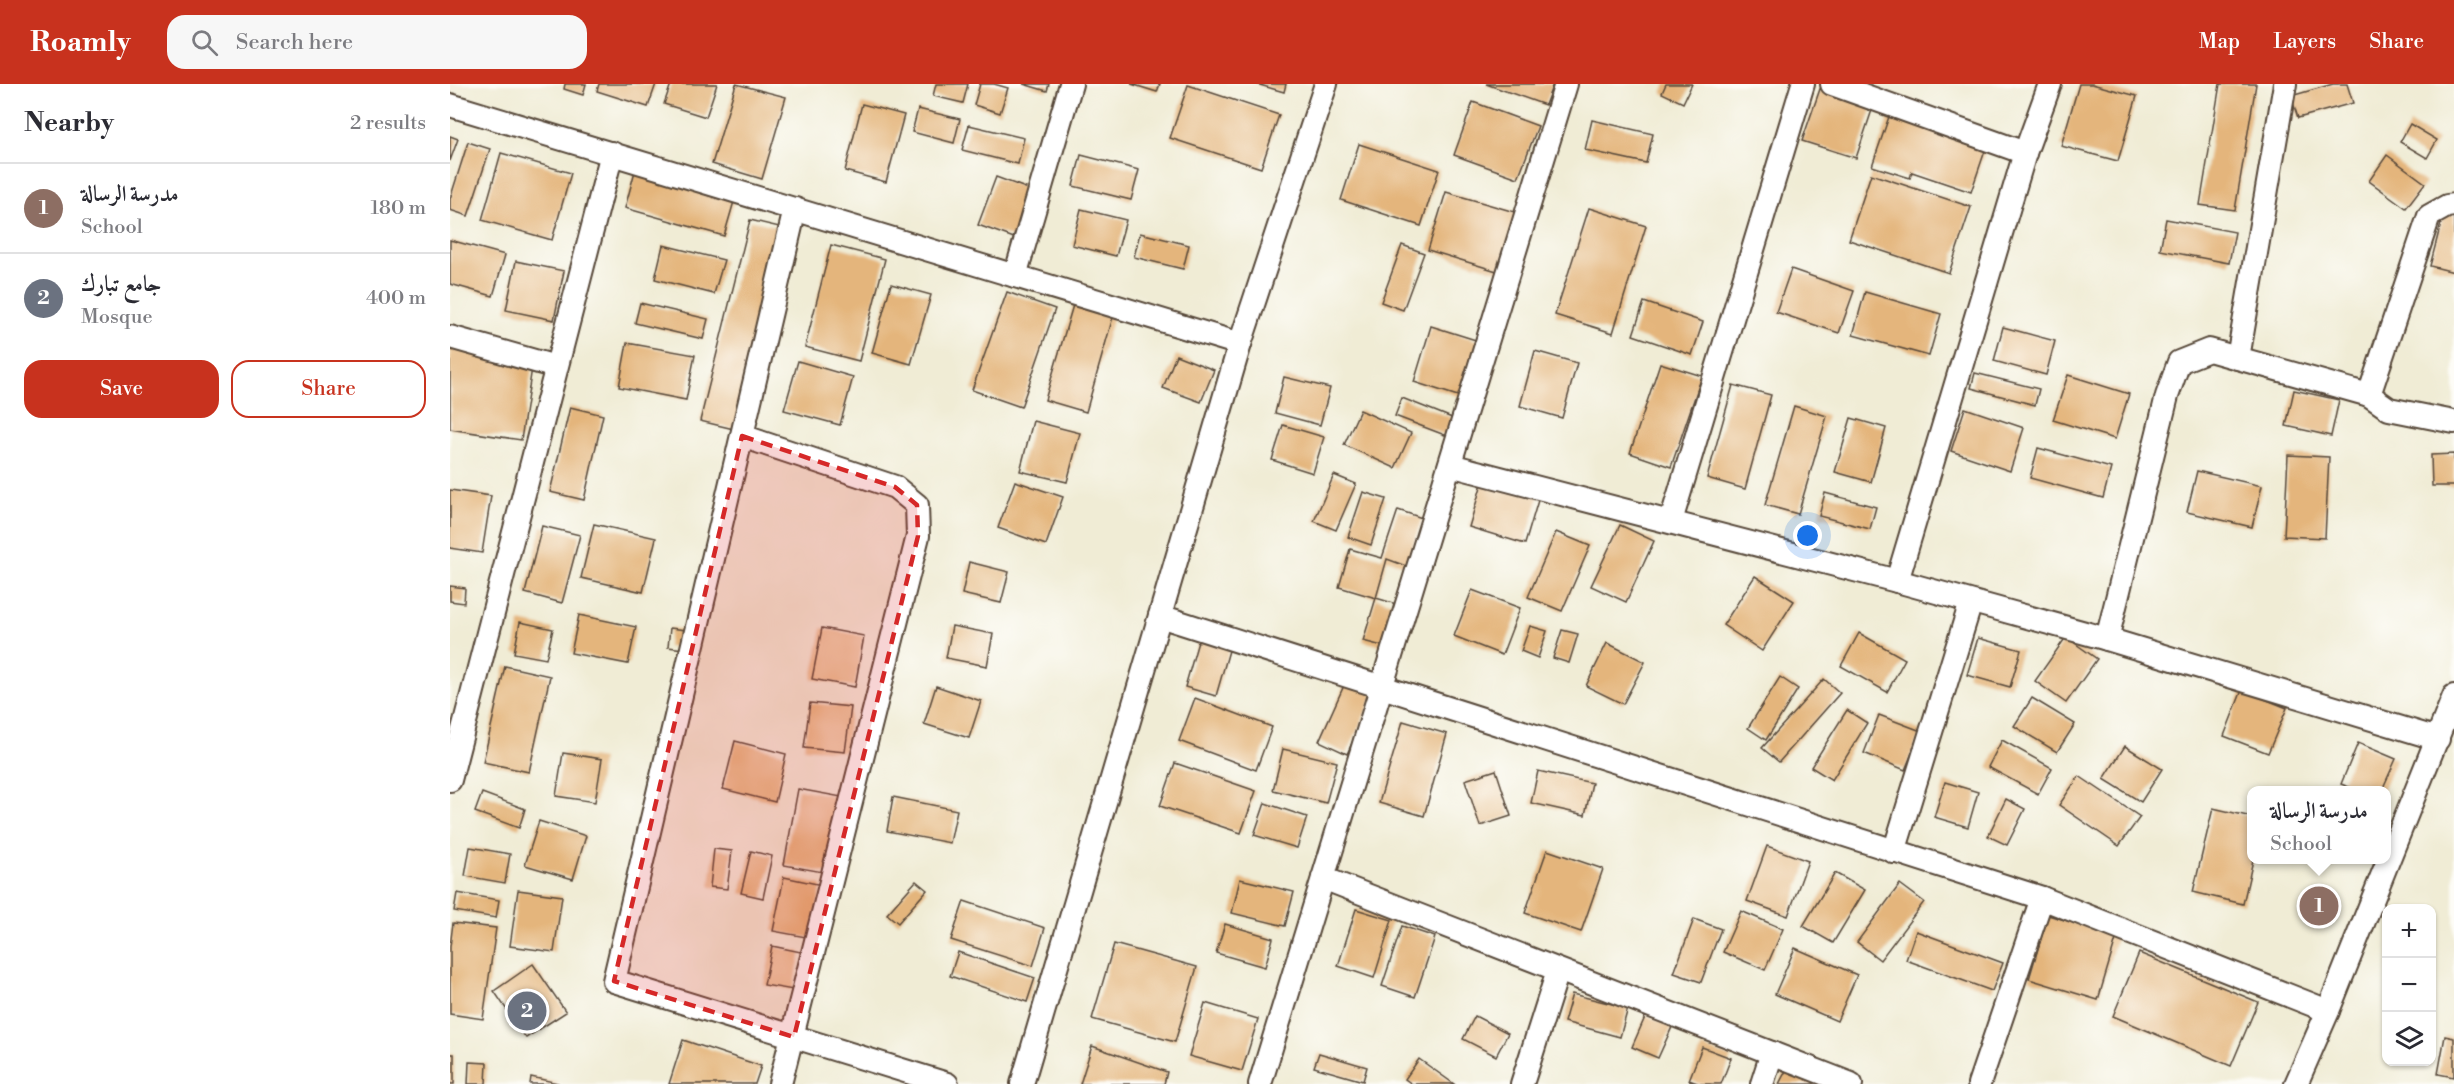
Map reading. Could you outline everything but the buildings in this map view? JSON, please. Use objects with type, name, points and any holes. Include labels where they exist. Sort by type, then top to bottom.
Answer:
[{"type":"street","points":[[1015,276],[1071,84]]},
{"type":"street","points":[[1022,1084],[1240,344],[1326,84]]},
{"type":"street","points":[[1260,1084],[1566,84]]},
{"type":"street","points":[[1671,521],[1803,84]]},
{"type":"street","points":[[1832,84],[2025,153]]},
{"type":"street","points":[[1897,581],[2025,153],[2050,84]]},
{"type":"street","points":[[2238,358],[2285,84]]},
{"type":"street","points":[[450,105],[1240,344]]},
{"type":"street","points":[[450,780],[612,153]]},
{"type":"street","points":[[2369,395],[2428,216],[2446,206],[2454,205]]},
{"type":"street","points":[[795,209],[614,981],[947,1084]]},
{"type":"street","points":[[450,337],[556,367]]},
{"type":"street","points":[[2107,639],[2167,396],[2179,362],[2209,350],[2369,395],[2389,410],[2454,422]]},
{"type":"street","points":[[742,436],[895,487],[917,505],[918,536],[794,1037],[780,1084]]},
{"type":"street","points":[[1450,465],[1671,521],[2107,639],[2438,739]]},
{"type":"street","points":[[1894,852],[1971,602]]},
{"type":"street","points":[[1160,616],[2042,898],[2328,1011]]},
{"type":"street","points":[[2391,855],[2454,696]]},
{"type":"street","points":[[2296,1084],[2387,864]]},
{"type":"street","points":[[1323,878],[1851,1084]]},
{"type":"street","points":[[1979,1084],[2042,898]]},
{"type":"street","points":[[1522,1084],[1558,971]]},
{"type":"street","points":[[1762,1084],[1772,1053]]},
{"type":"highlighted area","points":[[742,436],[895,487],[917,505],[918,536],[794,1037],[614,981]]},
{"type":"place","name":"مدرسة الرسالة","points":[[2319,906]]},
{"type":"place","name":"جامع تبارك","points":[[527,1011]]}]
